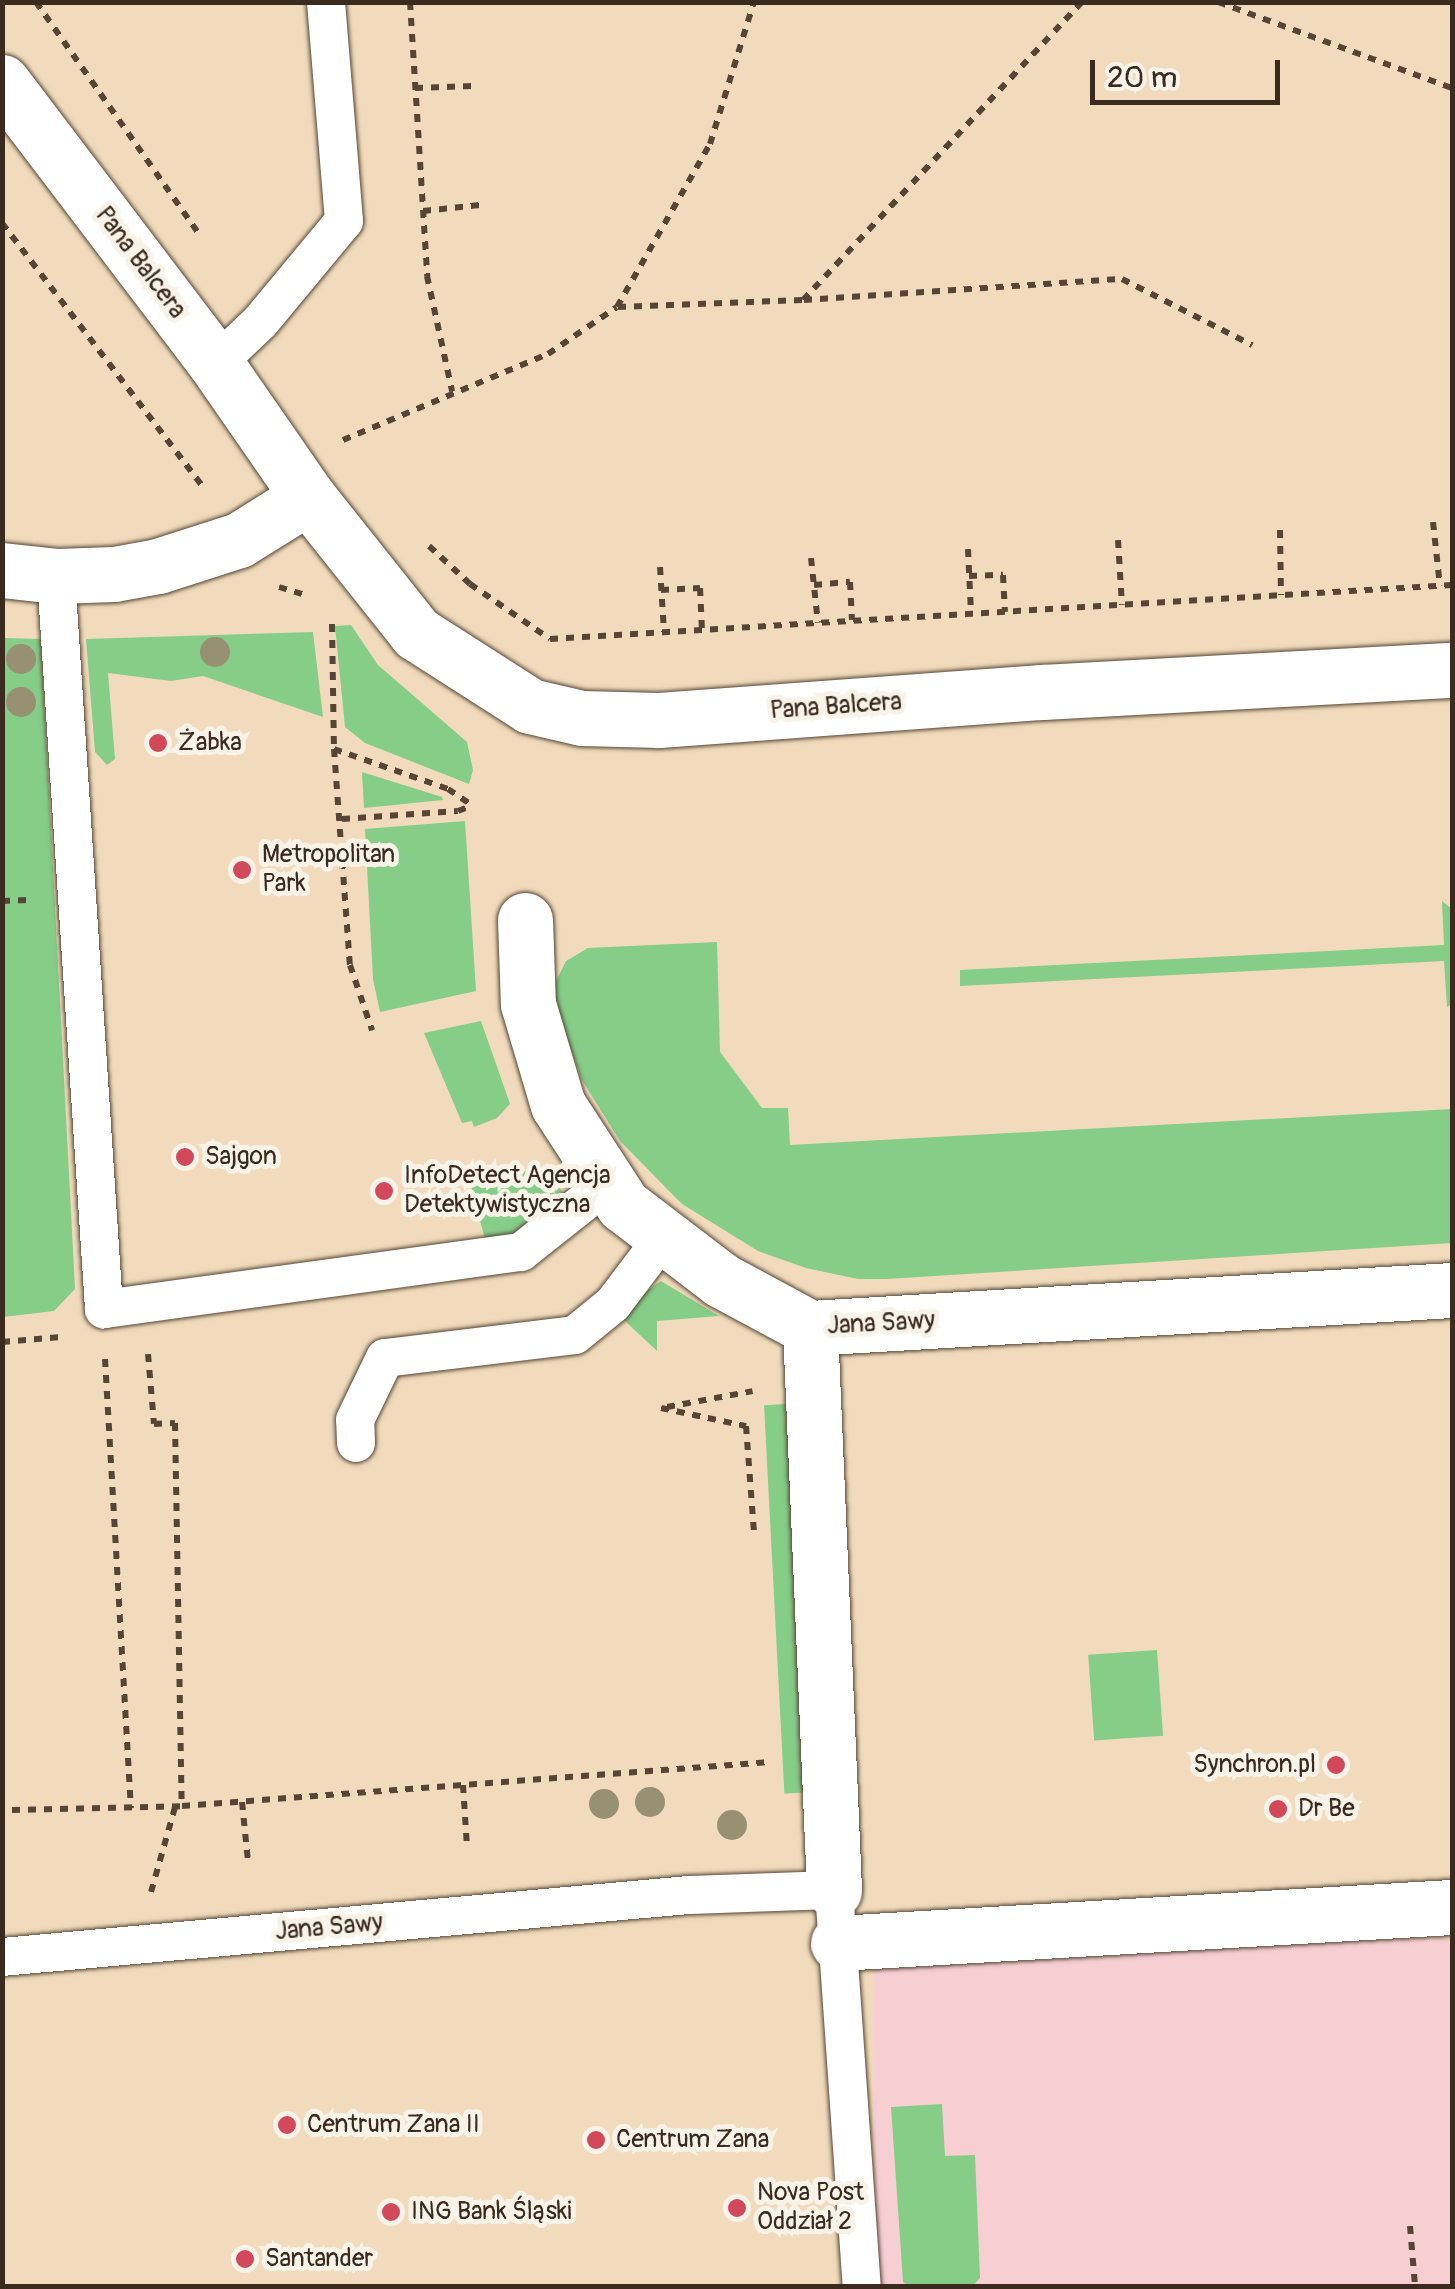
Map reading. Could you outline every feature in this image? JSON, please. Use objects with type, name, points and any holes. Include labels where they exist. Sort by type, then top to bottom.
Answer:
[{"type":"street","name":"Pana Balcera","points":[[2,82],[216,364],[308,496],[416,633],[530,706],[582,718],[659,720],[1042,692],[1452,670]]},
{"type":"street","points":[[2,570],[56,576],[114,574],[206,552],[240,540],[308,496]]},
{"type":"street","points":[[525,920],[528,1004],[558,1105],[623,1205],[721,1280],[810,1328]]},
{"type":"street","name":"Jana Sawy","points":[[1452,1290],[810,1328],[836,1916],[1452,1906]]},
{"type":"lane","points":[[216,364],[261,321],[344,221],[326,2]]},
{"type":"lane","points":[[56,576],[104,1309],[522,1252],[584,1202]]},
{"type":"lane","points":[[356,1443],[355,1420],[385,1358],[575,1336],[613,1304],[663,1238]]},
{"type":"lane","name":"Jana Sawy","points":[[2,1958],[668,1897],[836,1916],[862,2286]]},
{"type":"path","points":[[36,2],[202,238]]},
{"type":"path","points":[[410,2],[427,276],[452,391]]},
{"type":"path","points":[[350,458],[337,443],[452,391],[548,354],[617,307],[710,144],[754,2]]},
{"type":"path","points":[[803,300],[1082,2]]},
{"type":"path","points":[[1218,2],[1452,88]]},
{"type":"path","points":[[415,88],[473,86]]},
{"type":"path","points":[[423,211],[480,205]]},
{"type":"path","points":[[2,223],[212,498]]},
{"type":"path","points":[[617,307],[803,300],[1122,279],[1252,345]]},
{"type":"path","points":[[1433,522],[1440,586]]},
{"type":"path","points":[[1280,530],[1281,595]]},
{"type":"path","points":[[1118,540],[1122,604]]},
{"type":"path","points":[[428,545],[470,584],[550,639],[1452,585]]},
{"type":"path","points":[[968,548],[971,613]]},
{"type":"path","points":[[812,558],[818,623]]},
{"type":"path","points":[[660,567],[664,632]]},
{"type":"path","points":[[969,576],[1003,575],[1005,612]]},
{"type":"path","points":[[814,585],[850,582],[852,620]]},
{"type":"path","points":[[661,590],[700,588],[702,630]]},
{"type":"path","points":[[332,622],[334,750],[350,965],[372,1030]]},
{"type":"path","points":[[334,750],[448,789],[472,805],[458,811],[342,820]]},
{"type":"path","points":[[138,1945],[178,1806],[175,1423],[154,1424],[144,1304]]},
{"type":"path","points":[[105,1352],[131,1808]]},
{"type":"path","points":[[754,1544],[746,1426],[660,1408],[764,1390]]},
{"type":"path","points":[[769,1742],[772,1780]]},
{"type":"path","points":[[12,1810],[242,1802],[771,1762]]},
{"type":"path","points":[[463,1785],[467,1847]]},
{"type":"path","points":[[242,1802],[248,1861]]},
{"type":"path","points":[[1410,2226],[1415,2286]]},
{"type":"shaded area","points":[[874,1939],[1452,1939],[1452,2286],[874,2286]]},
{"type":"green space","points":[[351,625],[378,665],[467,742],[473,770],[469,784],[365,743],[345,727],[335,626]]},
{"type":"green space","points":[[313,632],[323,717],[203,676],[171,681],[108,673],[115,759],[107,765],[95,752],[86,639]]},
{"type":"green space","points":[[3,638],[41,639],[75,1289],[54,1311],[3,1317]]},
{"type":"green space","points":[[362,772],[442,797],[443,800],[364,808]]},
{"type":"green space","points":[[465,821],[476,991],[380,1012],[373,979],[365,829]]},
{"type":"green space","points":[[1442,901],[1452,909],[1452,1004],[1447,1007],[1444,961],[960,986],[960,970],[1444,945]]},
{"type":"green space","points":[[717,942],[720,1052],[762,1108],[788,1108],[790,1145],[1452,1109],[1452,1243],[887,1279],[858,1279],[806,1268],[758,1251],[682,1204],[620,1141],[582,1080],[556,1009],[555,983],[566,961],[588,948]]},
{"type":"green space","points":[[481,1021],[510,1104],[497,1118],[474,1127],[472,1121],[462,1123],[424,1033]]},
{"type":"green space","points":[[544,1166],[567,1198],[532,1228],[486,1243],[471,1186]]},
{"type":"green space","points":[[661,1281],[719,1316],[657,1321],[657,1351],[624,1320],[644,1293]]},
{"type":"green space","points":[[786,1404],[806,1792],[784,1794],[764,1405]]},
{"type":"green space","points":[[1157,1650],[1163,1736],[1094,1741],[1088,1655]]},
{"type":"green space","points":[[942,2104],[945,2156],[975,2155],[980,2278],[973,2286],[908,2286],[903,2282],[891,2107]]},
{"type":"place","name":"Żabka","points":[[158,743]]},
{"type":"place","name":"Metropolitan Park","points":[[242,870]]},
{"type":"place","name":"Sajgon","points":[[185,1157]]},
{"type":"place","name":"InfoDetect Agencja Detektywistyczna","points":[[384,1191]]},
{"type":"place","name":"Synchron.pl","points":[[1336,1765]]},
{"type":"place","name":"Dr Be","points":[[1278,1809]]},
{"type":"place","name":"Centrum Zana II","points":[[287,2125]]},
{"type":"place","name":"Centrum Zana","points":[[596,2140]]},
{"type":"place","name":"Nova Post Oddział 2","points":[[737,2208]]},
{"type":"place","name":"ING Bank Śląski","points":[[391,2212]]},
{"type":"place","name":"Santander","points":[[245,2259]]}]
